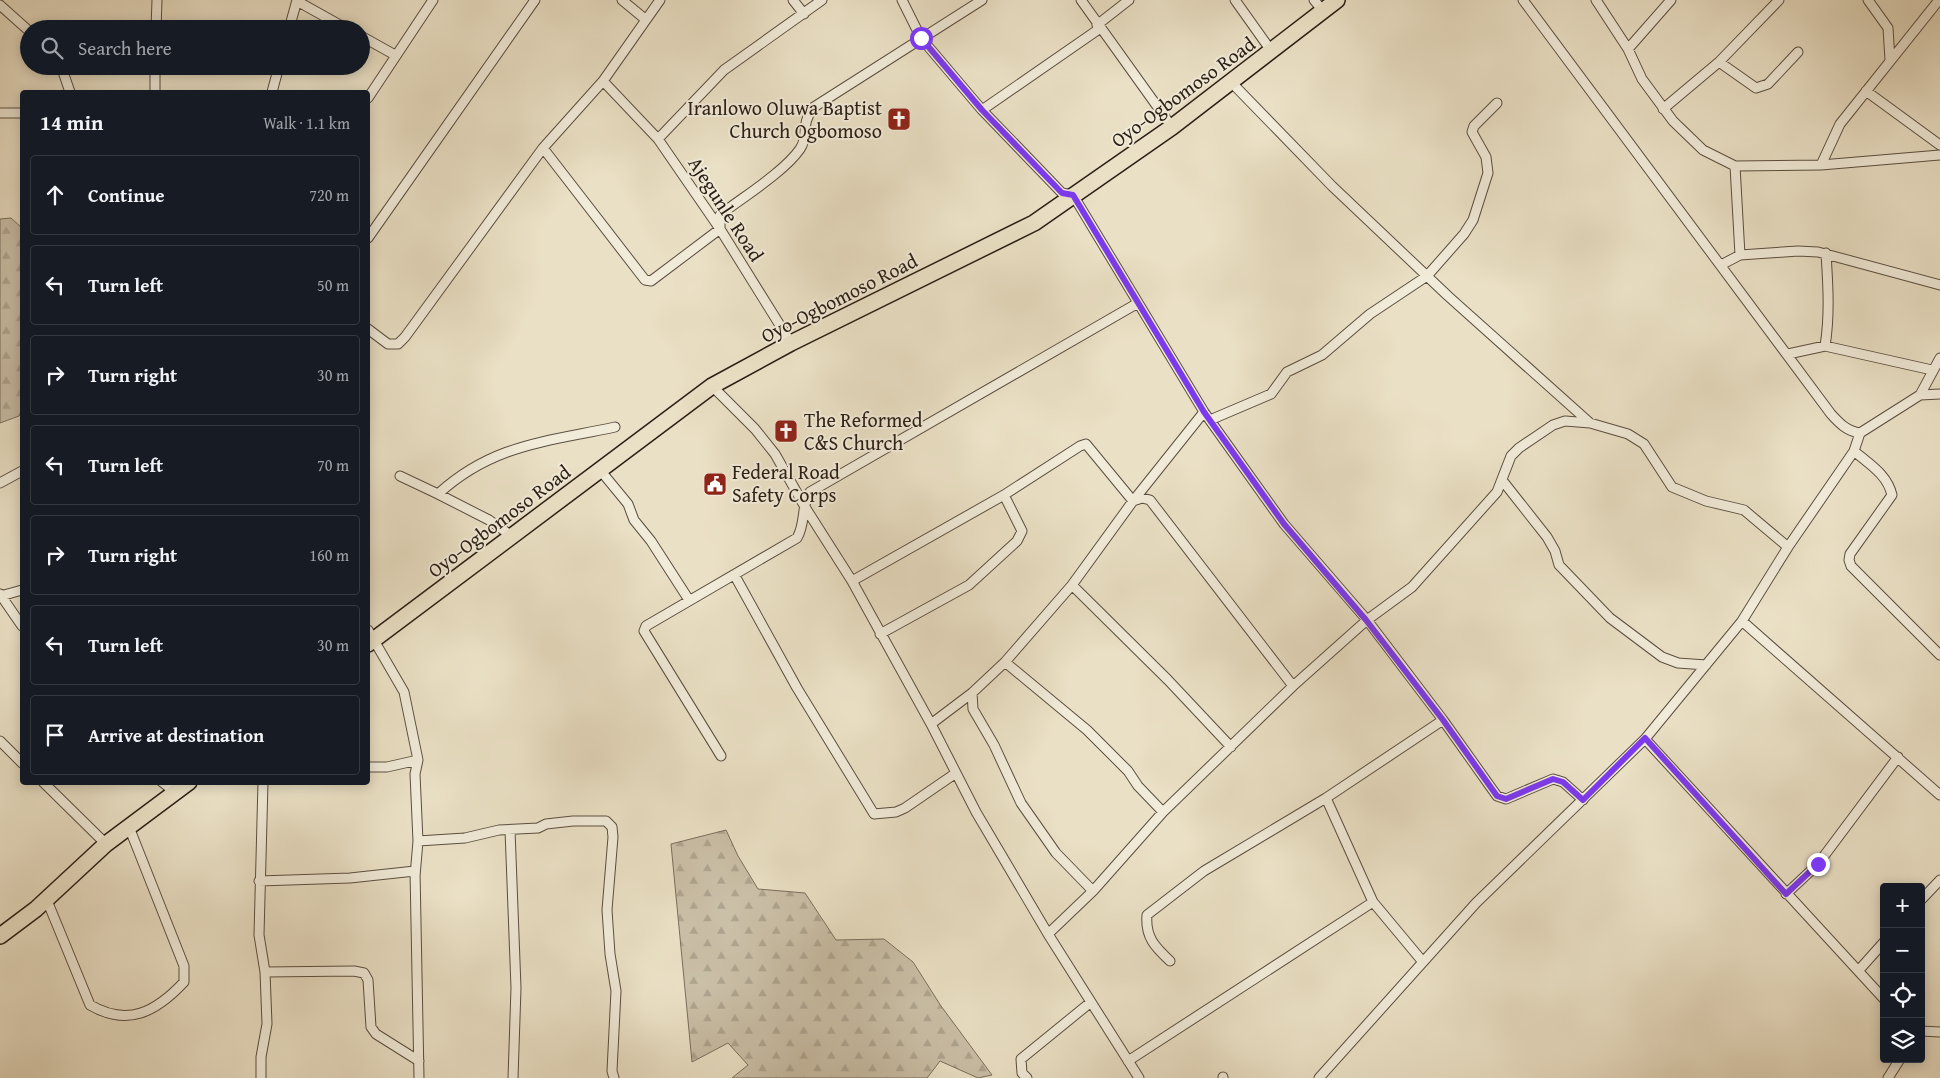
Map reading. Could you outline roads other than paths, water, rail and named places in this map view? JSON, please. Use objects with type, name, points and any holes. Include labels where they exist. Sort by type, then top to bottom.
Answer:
[{"type":"highway","name":"Oyo-Ogbomoso Road","points":[[370,638],[512,536],[712,386],[792,343],[1009,237],[1172,128],[1272,52],[1319,5],[1337,0]]},
{"type":"highway","points":[[3,929],[36,909],[106,844],[185,785]]},
{"type":"street","points":[[156,20],[157,0]]},
{"type":"street","points":[[291,20],[297,0],[331,20]]},
{"type":"street","points":[[370,95],[433,0]]},
{"type":"street","points":[[370,235],[535,0]]},
{"type":"street","points":[[622,0],[645,19]]},
{"type":"street","points":[[370,330],[388,344],[398,344],[405,337],[543,148],[603,81],[660,0]]},
{"type":"street","points":[[793,0],[804,14]]},
{"type":"street","points":[[658,139],[724,70],[822,0]]},
{"type":"street","points":[[902,0],[921,38],[982,110],[1062,193],[1073,195],[1204,412],[1284,524],[1366,620],[1443,720],[1497,796],[1506,799],[1553,779],[1563,782],[1583,800]]},
{"type":"street","points":[[543,148],[645,280],[651,281],[720,229],[720,215],[789,162],[800,149],[806,137],[804,126],[814,108],[982,0]]},
{"type":"street","points":[[1080,0],[1172,128]]},
{"type":"street","points":[[1097,25],[1129,0]]},
{"type":"street","points":[[1235,0],[1272,52]]},
{"type":"street","points":[[1523,0],[1831,414],[1842,426],[1850,431],[1860,433]]},
{"type":"street","points":[[1596,0],[1628,48],[1634,65],[1663,109],[1703,150],[1735,166],[1821,165],[1940,156]]},
{"type":"street","points":[[1628,48],[1671,0]]},
{"type":"street","points":[[1663,109],[1719,62],[1779,0]]},
{"type":"street","points":[[1868,0],[1888,28],[1890,60]]},
{"type":"street","points":[[1821,165],[1840,124],[1939,0]]},
{"type":"street","points":[[0,5],[20,23]]},
{"type":"street","points":[[982,110],[1099,29],[1097,25]]},
{"type":"street","points":[[370,41],[395,55]]},
{"type":"street","points":[[1719,62],[1756,88],[1762,88],[1798,52]]},
{"type":"street","points":[[64,75],[69,90]]},
{"type":"street","points":[[154,90],[155,75]]},
{"type":"street","points":[[273,90],[277,75]]},
{"type":"street","name":"Ajegunle Road","points":[[603,81],[658,139],[720,229],[792,343]]},
{"type":"street","points":[[1231,82],[1332,186],[1427,276],[1590,423]]},
{"type":"street","points":[[1866,91],[1940,145]]},
{"type":"street","points":[[1210,420],[1231,413],[1271,394],[1287,372],[1322,355],[1370,314],[1427,276],[1464,234],[1473,220],[1488,167],[1486,157],[1472,132],[1474,126],[1497,103]]},
{"type":"street","points":[[0,113],[20,113]]},
{"type":"street","points":[[1735,166],[1740,255]]},
{"type":"street","points":[[1721,265],[1740,255],[1798,251],[1826,253],[1940,285]]},
{"type":"street","points":[[1825,346],[1829,314],[1826,253]]},
{"type":"street","points":[[721,756],[644,632],[646,626],[689,600],[735,576],[797,538],[802,529],[806,499],[810,492],[1138,303]]},
{"type":"street","points":[[1788,354],[1825,346],[1932,370]]},
{"type":"street","points":[[1920,395],[1940,358]]},
{"type":"street","points":[[712,386],[755,428],[775,454],[805,507],[852,581],[931,724],[976,812],[1048,934],[1139,1078]]},
{"type":"street","points":[[1319,1078],[1476,903],[1645,738],[1742,621],[1788,547],[1854,451],[1860,433],[1920,395],[1940,394]]},
{"type":"street","points":[[931,724],[972,693],[1005,662],[1072,585],[1134,501],[1204,412]]},
{"type":"street","points":[[1048,934],[1093,891],[1163,812],[1293,686],[1366,620],[1412,588],[1492,498],[1502,480],[1510,456],[1542,430],[1565,422],[1590,423],[1628,434],[1644,444],[1672,487],[1706,501],[1744,510],[1788,547]]},
{"type":"street","points":[[438,494],[460,474],[490,458],[532,443],[615,427]]},
{"type":"street","points":[[852,581],[1004,495],[1086,444],[1134,501]]},
{"type":"street","points":[[1854,451],[1885,478],[1889,483],[1892,495],[1850,554],[1851,566],[1940,655]]},
{"type":"street","points":[[600,470],[628,504],[634,520],[651,541],[689,600]]},
{"type":"street","points":[[0,484],[20,472]]},
{"type":"street","points":[[400,476],[489,520],[512,536]]},
{"type":"street","points":[[1502,480],[1547,537],[1555,551],[1559,565],[1610,618],[1662,657],[1678,663],[1706,665]]},
{"type":"street","points":[[880,634],[969,585],[1017,542],[1022,531],[1004,495]]},
{"type":"street","points":[[1134,501],[1142,498],[1150,500],[1293,686]]},
{"type":"street","points":[[735,576],[797,688],[874,814],[896,812],[905,808],[956,773]]},
{"type":"street","points":[[1072,585],[1168,680],[1231,748]]},
{"type":"street","points":[[20,590],[1,595],[20,623]]},
{"type":"street","points":[[1742,621],[1940,795]]},
{"type":"street","points":[[370,638],[404,692],[418,760],[415,774],[418,841],[415,879]]},
{"type":"street","points":[[1005,662],[1087,730],[1128,771],[1138,786],[1163,812]]},
{"type":"street","points":[[972,693],[973,709],[994,745],[1021,803],[1056,853],[1093,891]]},
{"type":"street","points":[[1170,961],[1154,946],[1146,927],[1147,915],[1204,871],[1326,798],[1443,720]]},
{"type":"street","points":[[1645,738],[1880,995]]},
{"type":"street","points":[[0,741],[20,761]]},
{"type":"street","points":[[1786,894],[1818,864],[1898,757]]},
{"type":"street","points":[[370,767],[387,767],[418,760]]},
{"type":"street","points":[[46,785],[106,844]]},
{"type":"street","points":[[166,785],[176,793]]},
{"type":"street","points":[[261,1078],[261,1057],[267,1024],[265,972],[259,935],[263,785]]},
{"type":"street","points":[[1326,798],[1373,902],[1423,962]]},
{"type":"street","points":[[418,841],[465,838],[573,821],[606,821],[612,827],[607,910],[610,954],[616,991],[612,1071],[614,1078]]},
{"type":"street","points":[[46,898],[90,1005],[101,1011],[138,1015],[158,1007],[184,982],[184,966],[129,827]]},
{"type":"street","points":[[510,830],[516,988],[513,1078]]},
{"type":"street","points":[[259,881],[350,878],[415,871],[419,1078]]},
{"type":"street","points":[[1925,896],[1940,880]]},
{"type":"street","points":[[1128,1061],[1373,902]]},
{"type":"street","points":[[1859,970],[1880,946]]},
{"type":"street","points":[[265,972],[354,971],[364,973],[368,980],[371,1027],[376,1034],[419,1061]]},
{"type":"street","points":[[1028,1078],[1022,1073],[1021,1059],[1091,1002]]},
{"type":"street","points":[[1925,1031],[1940,1032]]},
{"type":"street","points":[[1888,1078],[1897,1063]]},
{"type":"place","name":"Iranlowo Oluwa Baptist Church Ogbomoso","points":[[899,119]]},
{"type":"place","name":"The Reformed C&S Church","points":[[786,431]]},
{"type":"place","name":"Federal Road Safety Corps","points":[[715,484]]}]
